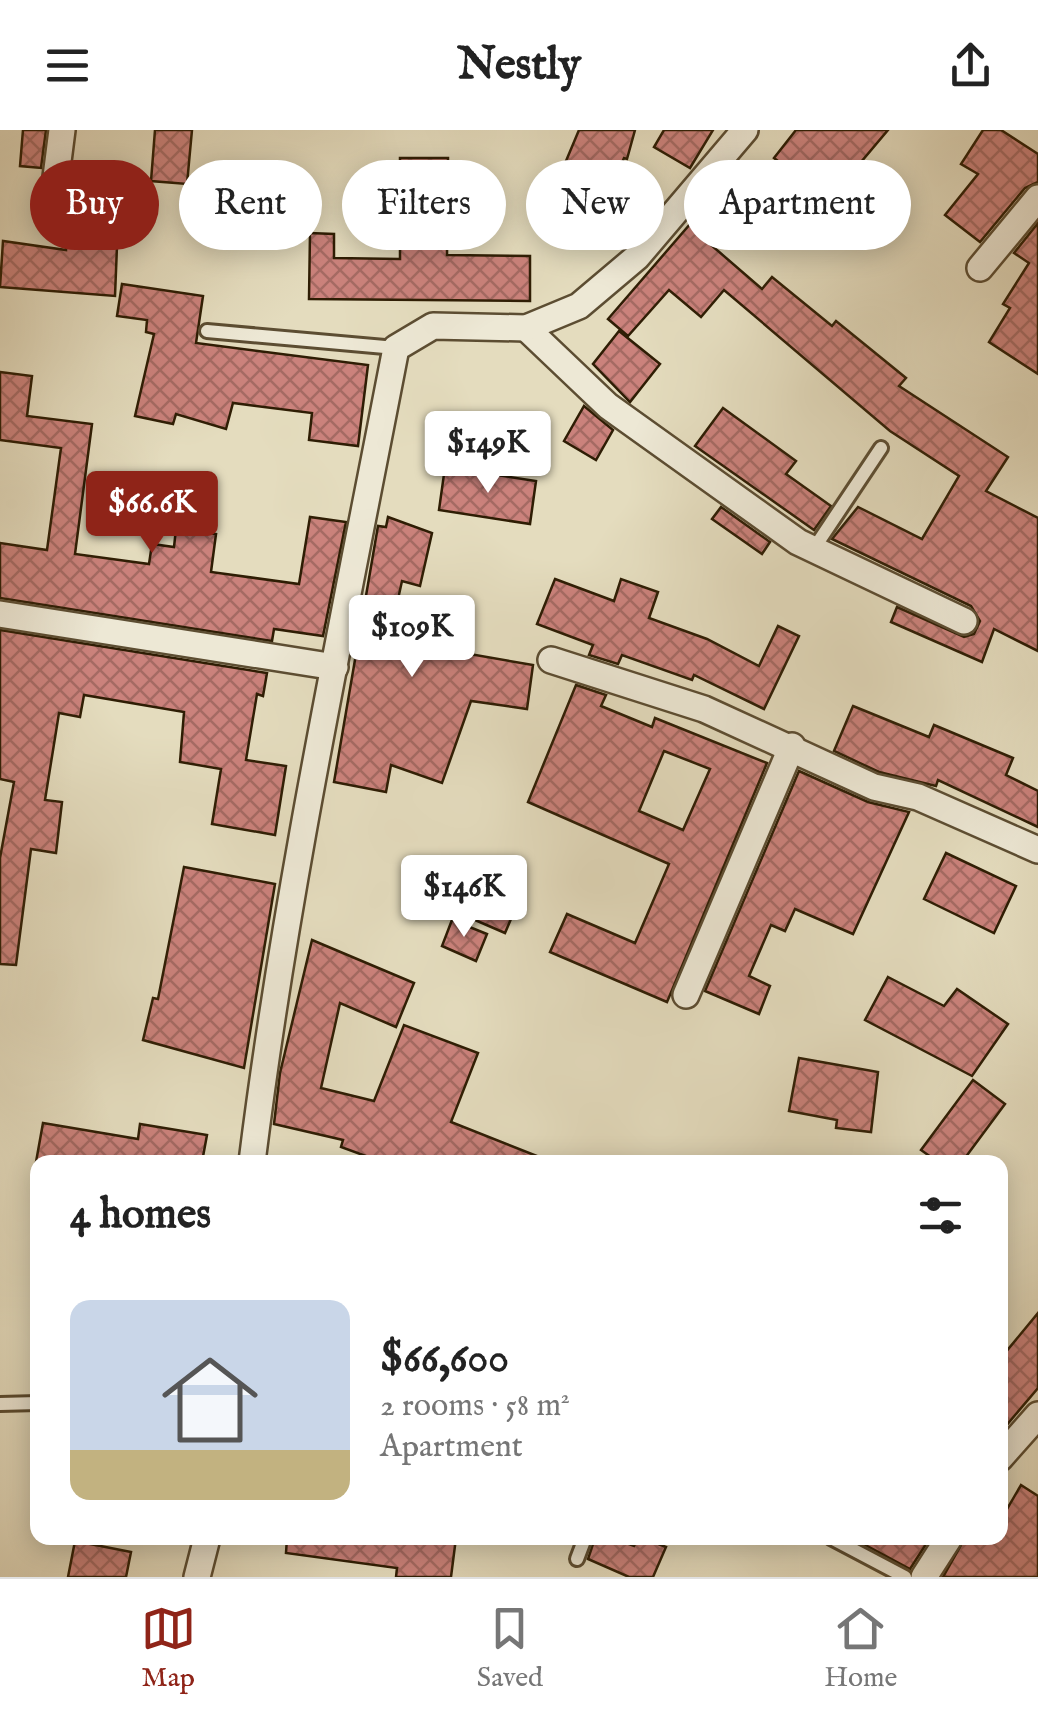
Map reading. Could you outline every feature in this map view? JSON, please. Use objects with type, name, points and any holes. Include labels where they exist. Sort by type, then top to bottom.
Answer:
[{"type":"street","points":[[58,160],[62,130]]},
{"type":"street","points":[[253,1155],[264,1066],[334,667],[396,348],[432,326],[526,328],[579,306],[637,257],[744,130]]},
{"type":"street","points":[[980,268],[1038,198]]},
{"type":"street","points":[[526,328],[608,406],[812,551],[964,621]]},
{"type":"street","points":[[0,614],[334,667]]},
{"type":"street","points":[[551,660],[704,709],[792,746],[874,787],[918,797],[1038,850]]},
{"type":"street","points":[[686,995],[792,746]]},
{"type":"street","points":[[1008,1449],[1038,1416]]},
{"type":"street","points":[[196,1577],[205,1545]]},
{"type":"street","points":[[924,1577],[945,1545]]},
{"type":"lane","points":[[207,331],[396,348]]},
{"type":"lane","points":[[812,551],[880,448]]},
{"type":"lane","points":[[0,1404],[30,1404]]},
{"type":"lane","points":[[577,1559],[582,1545]]},
{"type":"lane","points":[[844,1545],[905,1577]]},
{"type":"building","points":[[23,130],[46,130],[42,160],[30,160],[30,167],[20,166]]},
{"type":"building","points":[[155,130],[192,130],[189,160],[179,160],[179,183],[159,182],[159,160],[153,160]]},
{"type":"building","points":[[579,130],[635,130],[627,159],[566,160]]},
{"type":"building","points":[[664,130],[713,130],[695,160],[684,160],[684,164],[654,147]]},
{"type":"building","points":[[796,130],[888,130],[863,160],[774,158]]},
{"type":"building","points":[[983,130],[1001,130],[1038,154],[1038,182],[1025,188],[980,242],[945,215],[978,174],[961,164]]},
{"type":"building","points":[[400,158],[448,158],[448,160]]},
{"type":"building","points":[[1038,223],[1038,374],[989,342],[1010,308],[1003,304],[1029,263],[1014,253]]},
{"type":"building","points":[[684,231],[684,250],[717,250],[762,289],[772,277],[832,326],[836,321],[906,378],[899,386],[1008,457],[986,491],[1038,518],[1038,651],[994,629],[982,662],[891,622],[897,607],[964,637],[974,634],[980,621],[971,606],[832,539],[858,507],[922,539],[959,476],[890,431],[724,290],[701,317],[669,290],[628,336],[608,319]]},
{"type":"building","points":[[322,234],[334,234],[334,258],[400,259],[400,250],[530,256],[530,301],[309,299],[310,250],[322,250]]},
{"type":"building","points":[[3,241],[30,245],[30,250],[117,250],[115,296],[0,287]]},
{"type":"building","points":[[122,284],[203,296],[196,343],[368,365],[358,446],[309,440],[312,413],[233,403],[226,429],[176,414],[173,424],[135,416],[154,334],[146,332],[147,320],[117,316]]},
{"type":"building","points":[[619,331],[660,364],[630,402],[593,364]]},
{"type":"building","points":[[0,372],[32,376],[27,416],[92,424],[75,554],[149,564],[152,544],[174,547],[176,529],[216,534],[211,572],[299,584],[310,517],[346,522],[323,636],[274,629],[272,641],[0,598],[0,543],[47,550],[61,448],[0,440]]},
{"type":"building","points":[[584,406],[613,430],[596,460],[564,441]]},
{"type":"building","points":[[723,408],[796,461],[786,474],[831,506],[814,530],[695,446]]},
{"type":"building","points":[[445,467],[536,481],[530,524],[439,510]]},
{"type":"building","points":[[721,507],[770,542],[762,554],[712,519]]},
{"type":"building","points":[[388,517],[432,533],[420,586],[402,581],[389,640],[533,665],[527,709],[471,701],[442,783],[391,765],[386,792],[334,782],[378,526],[386,527]]},
{"type":"building","points":[[555,579],[614,601],[621,579],[658,592],[649,618],[707,639],[759,666],[778,626],[799,636],[764,709],[694,675],[692,680],[622,655],[618,664],[589,655],[593,645],[537,624]]},
{"type":"building","points":[[0,630],[267,673],[263,696],[257,694],[246,760],[286,766],[275,835],[212,824],[221,769],[180,762],[184,712],[84,695],[80,717],[59,713],[45,800],[62,802],[56,853],[31,849],[16,965],[0,964],[0,858],[14,782],[0,779]]},
{"type":"building","points":[[576,685],[606,695],[601,706],[652,727],[655,718],[767,763],[667,1002],[550,952],[567,914],[635,943],[669,864],[528,802]],"holes":[[[664,751],[710,769],[683,830],[639,811]]]},
{"type":"building","points":[[853,706],[929,737],[934,725],[1013,758],[1006,775],[1038,791],[1038,827],[938,780],[936,786],[879,772],[834,751]]},
{"type":"building","points":[[799,771],[868,802],[909,812],[853,934],[795,909],[785,931],[771,925],[749,976],[770,986],[759,1014],[705,991]]},
{"type":"building","points":[[946,853],[1016,886],[994,933],[924,899]]},
{"type":"building","points":[[184,867],[275,884],[244,1068],[143,1040],[153,998],[158,999]]},
{"type":"building","points":[[492,880],[522,893],[505,933],[475,920]]},
{"type":"building","points":[[452,920],[487,934],[476,961],[442,946]]},
{"type":"building","points":[[312,940],[414,983],[396,1027],[340,1003],[321,1088],[374,1101],[404,1025],[478,1053],[451,1122],[534,1155],[363,1155],[341,1147],[343,1140],[274,1124],[280,1073]]},
{"type":"building","points":[[888,977],[944,1006],[957,989],[1008,1024],[972,1076],[865,1020]]},
{"type":"building","points":[[799,1058],[878,1072],[871,1132],[836,1128],[837,1120],[789,1111]]},
{"type":"building","points":[[973,1080],[1005,1104],[967,1155],[928,1155],[921,1150]]},
{"type":"building","points":[[43,1123],[138,1139],[140,1124],[207,1135],[203,1155],[37,1155]]},
{"type":"building","points":[[1038,1313],[1038,1388],[1008,1424],[1008,1349]]},
{"type":"building","points":[[1021,1485],[1038,1496],[1038,1577],[943,1577],[961,1545],[1008,1545],[1008,1507]]},
{"type":"building","points":[[74,1545],[131,1552],[126,1577],[68,1577]]},
{"type":"building","points":[[287,1545],[455,1545],[451,1577],[396,1577],[397,1568],[286,1553]]},
{"type":"building","points":[[593,1545],[666,1547],[653,1577],[629,1577],[588,1559]]},
{"type":"building","points":[[865,1545],[925,1545],[910,1569]]}]
